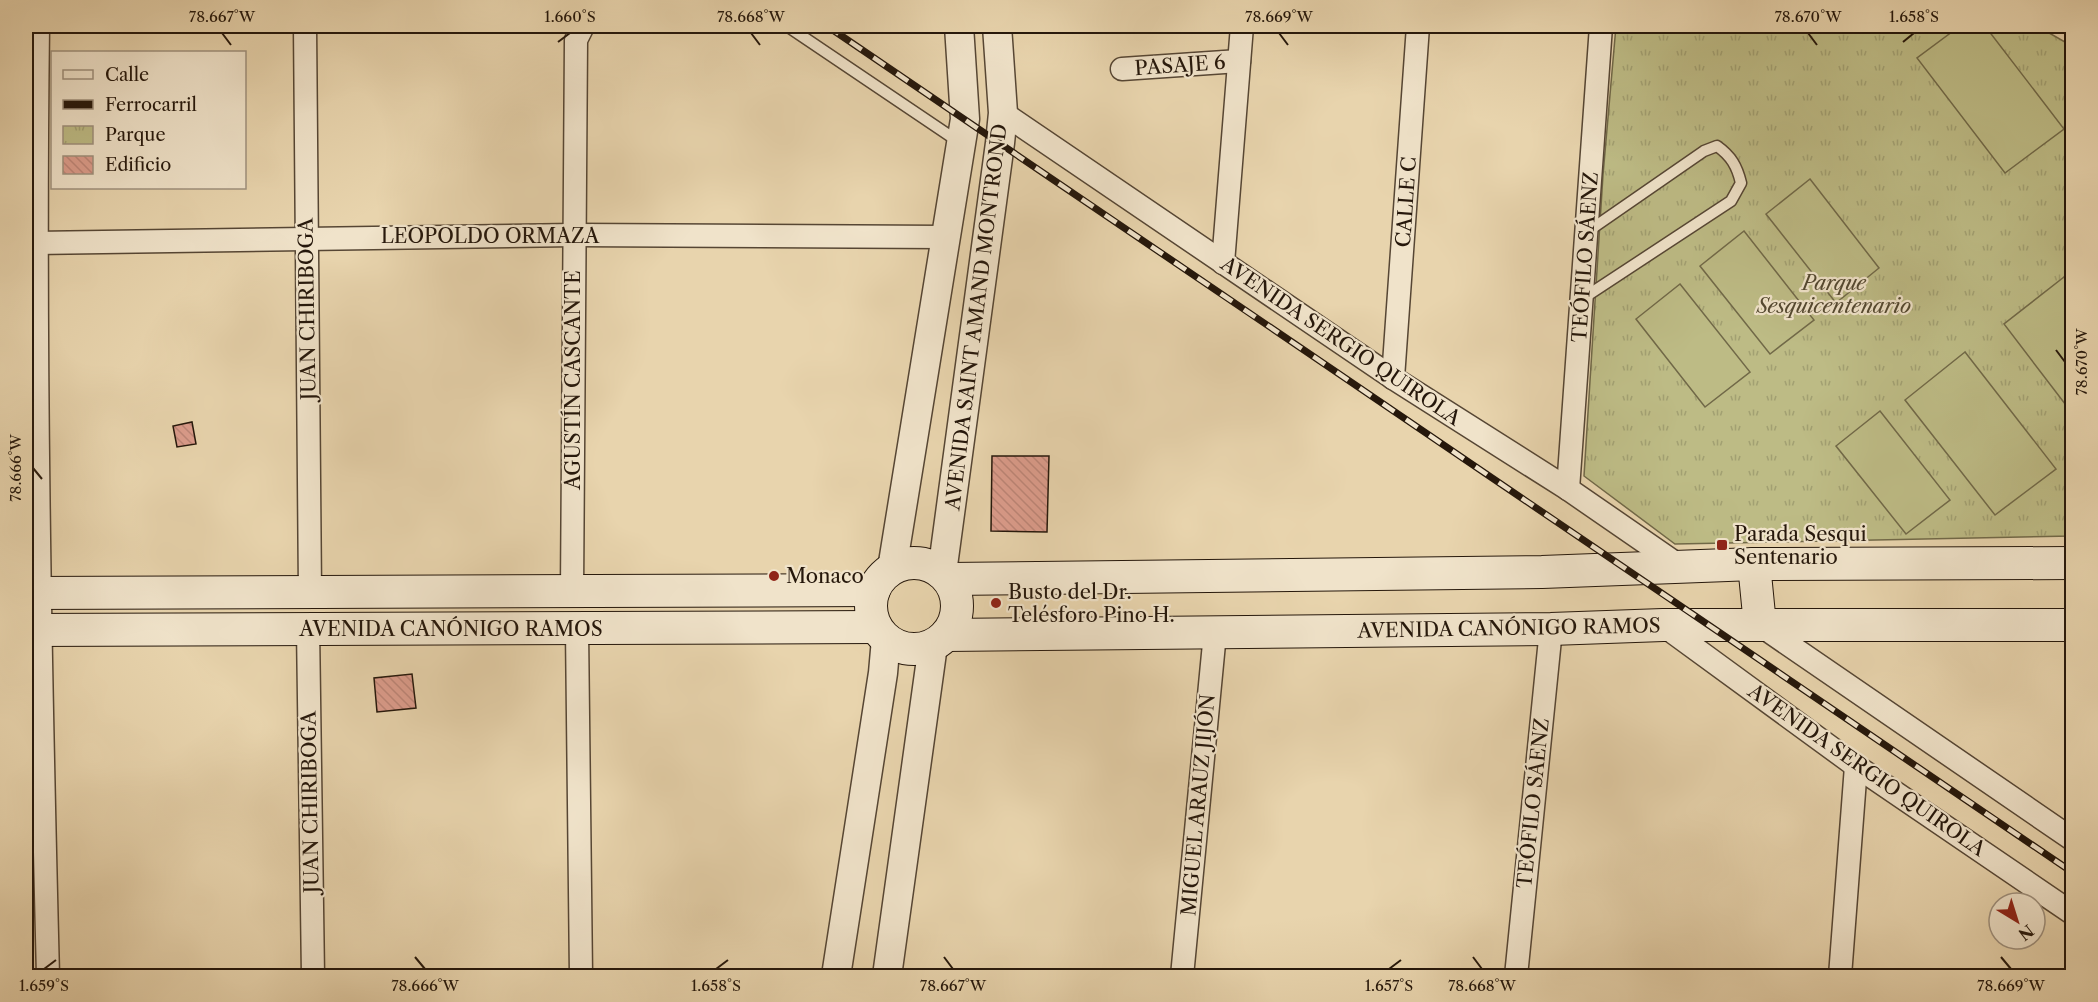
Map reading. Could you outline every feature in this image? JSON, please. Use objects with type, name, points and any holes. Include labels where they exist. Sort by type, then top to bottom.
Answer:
[{"type":"main road","name":"AVENIDA CANÓNIGO RAMOS","points":[[33,593],[572,591],[883,580],[904,564],[918,562],[931,566],[946,576],[1542,572],[1754,564],[2073,563]]},
{"type":"main road","points":[[1754,564],[1760,625]]},
{"type":"main road","points":[[940,640],[952,627],[958,608],[957,598],[946,576]]},
{"type":"main road","points":[[881,633],[872,608],[883,580]]},
{"type":"main road","name":"AVENIDA CANÓNIGO RAMOS","points":[[32,630],[308,628],[881,633],[904,648],[924,648],[940,640],[1215,633],[1551,629],[1663,625],[2073,625]]},
{"type":"street","points":[[38,26],[31,203],[35,243],[32,630],[48,976]]},
{"type":"street","name":"JUAN CHIRIBOGA","points":[[305,26],[310,593]]},
{"type":"street","name":"AGUSTÍN CASCANTE","points":[[572,591],[576,40],[583,26]]},
{"type":"street","name":"AVENIDA SAINT AMAND MONTROND","points":[[883,580],[962,144],[965,119],[959,26]]},
{"type":"street","name":"AVENIDA SAINT AMAND MONTROND","points":[[946,576],[1002,112],[997,26]]},
{"type":"street","points":[[1223,263],[1242,26]]},
{"type":"street","name":"CALLE C","points":[[1393,378],[1418,26]]},
{"type":"street","name":"TEÓFILO SÁENZ","points":[[1568,489],[1601,26]]},
{"type":"street","name":"PASAJE 6","points":[[1122,69],[1239,61]]},
{"type":"street","name":"AVENIDA SERGIO QUIROLA","points":[[1002,112],[1393,378],[1568,489],[1681,567]]},
{"type":"street","name":"LEOPOLDO ORMAZA","points":[[35,243],[307,237],[574,235],[945,237]]},
{"type":"street","name":"AVENIDA SERGIO QUIROLA","points":[[1663,625],[1856,766],[2073,913]]},
{"type":"street","points":[[1760,625],[2073,839]]},
{"type":"street","name":"JUAN CHIRIBOGA","points":[[308,628],[313,976]]},
{"type":"street","name":"TEÓFILO SÁENZ","points":[[1516,976],[1551,629]]},
{"type":"street","points":[[577,630],[580,976]]},
{"type":"street","points":[[836,976],[883,673],[881,633]]},
{"type":"street","name":"MIGUEL ARAUZ JIJÓN","points":[[1182,976],[1215,633]]},
{"type":"street","points":[[887,976],[940,640]]},
{"type":"street","points":[[1840,976],[1856,766]]},
{"type":"lane","points":[[787,26],[962,144]]},
{"type":"lane","points":[[1582,299],[1731,201],[1741,183],[1737,169],[1729,155],[1718,146],[1704,150],[1586,233]]},
{"type":"green space","name":"Parque Sesquicentenario","points":[[1616,26],[2037,26],[2072,46],[2072,536],[1675,544],[1584,476],[1603,175]]},
{"type":"green space","points":[[1960,26],[1985,26],[2064,129],[2005,173],[1917,58]]},
{"type":"green space","points":[[1810,179],[1879,268],[1836,303],[1766,214]]},
{"type":"green space","points":[[1744,231],[1814,320],[1770,354],[1700,266]]},
{"type":"green space","points":[[2064,277],[2072,288],[2072,413],[2004,324]]},
{"type":"green space","points":[[1680,284],[1750,372],[1705,407],[1636,319]]},
{"type":"green space","points":[[1965,352],[2056,469],[1995,515],[1905,400]]},
{"type":"green space","points":[[1880,411],[1950,500],[1906,534],[1836,446]]},
{"type":"building","points":[[192,422],[196,444],[177,447],[173,426]]},
{"type":"building","points":[[992,456],[1049,456],[1047,532],[991,531]]},
{"type":"building","points":[[412,674],[416,708],[377,712],[374,678]]},
{"type":"railway","points":[[827,26],[2072,872]]},
{"type":"place","name":"Parada Sesqui Sentenario","points":[[1722,545]]},
{"type":"place","name":"Monaco","points":[[774,576]]},
{"type":"place","name":"Busto del Dr. Telésforo Pino H.","points":[[996,603]]}]
